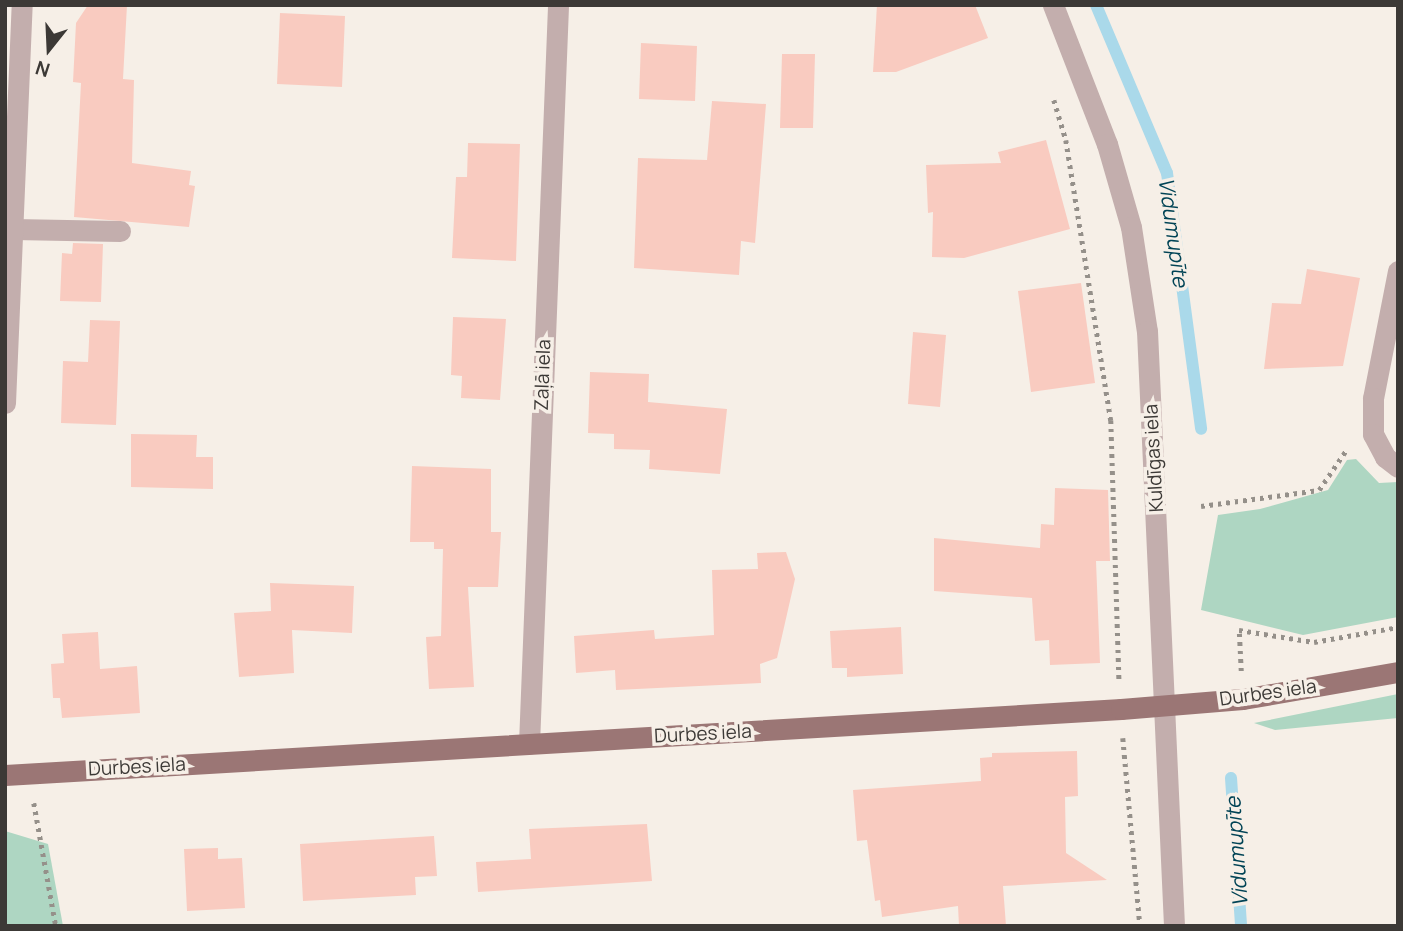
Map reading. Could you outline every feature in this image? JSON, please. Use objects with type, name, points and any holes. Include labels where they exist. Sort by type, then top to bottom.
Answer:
[{"type":"main road","name":"Durbes iela","points":[[5,775],[1121,709],[1243,699],[1398,672]]},
{"type":"street","points":[[5,403],[22,5]]},
{"type":"street","name":"Zaļā iela","points":[[529,744],[558,5]]},
{"type":"street","name":"Kuldīgas iela","points":[[1053,5],[1107,144],[1131,226],[1147,331],[1167,705],[1174,926]]},
{"type":"street","points":[[12,229],[120,231]]},
{"type":"street","points":[[1398,271],[1373,398],[1373,434],[1385,457],[1398,467]]},
{"type":"path","points":[[1051,91],[1066,140],[1111,420],[1121,709],[1140,926]]},
{"type":"path","points":[[1201,506],[1319,490],[1334,474],[1373,398]]},
{"type":"path","points":[[1243,699],[1239,631],[1314,642],[1398,627]]},
{"type":"path","points":[[28,774],[55,926]]},
{"type":"green space","points":[[1356,459],[1379,483],[1398,482],[1398,617],[1303,635],[1201,610],[1218,515],[1260,509],[1328,490],[1347,460]]},
{"type":"green space","points":[[1398,694],[1398,718],[1275,730],[1254,723]]},
{"type":"green space","points":[[5,831],[48,844],[63,926],[5,926]]},
{"type":"building","points":[[88,5],[127,5],[123,79],[134,80],[132,163],[191,171],[189,185],[195,186],[189,227],[74,217],[81,83],[73,82],[76,23]]},
{"type":"building","points":[[877,5],[975,5],[988,38],[896,72],[873,72]]},
{"type":"building","points":[[280,13],[345,16],[342,87],[277,84]]},
{"type":"building","points":[[641,43],[697,46],[695,101],[639,99]]},
{"type":"building","points":[[782,54],[815,54],[813,128],[780,128]]},
{"type":"building","points":[[712,101],[766,104],[755,243],[741,241],[739,275],[634,268],[638,158],[707,160]]},
{"type":"building","points":[[1046,140],[1070,229],[964,258],[932,257],[933,212],[928,213],[926,165],[1001,163],[998,152]]},
{"type":"building","points":[[468,143],[520,144],[516,261],[452,258],[456,177],[467,177]]},
{"type":"building","points":[[73,243],[103,244],[101,302],[60,301],[62,253],[72,254]]},
{"type":"building","points":[[1307,269],[1360,278],[1343,366],[1264,369],[1272,303],[1301,304]]},
{"type":"building","points":[[1081,283],[1095,383],[1031,392],[1018,291]]},
{"type":"building","points":[[453,317],[506,319],[500,400],[461,398],[462,376],[451,375]]},
{"type":"building","points":[[90,320],[120,321],[116,425],[61,423],[63,361],[88,362]]},
{"type":"building","points":[[913,332],[946,335],[940,407],[908,404]]},
{"type":"building","points":[[590,372],[649,374],[648,402],[727,409],[720,474],[649,469],[650,450],[614,449],[614,434],[588,433]]},
{"type":"building","points":[[131,434],[197,435],[196,457],[213,457],[213,489],[131,487]]},
{"type":"building","points":[[412,466],[491,469],[491,532],[501,532],[498,587],[468,587],[474,687],[429,689],[426,637],[441,636],[443,549],[434,549],[434,542],[410,542]]},
{"type":"building","points":[[1055,488],[1108,490],[1110,561],[1096,561],[1100,663],[1050,665],[1049,640],[1035,641],[1032,598],[934,591],[934,538],[1040,548],[1041,524],[1054,525]]},
{"type":"building","points":[[786,552],[795,579],[777,658],[760,664],[761,683],[616,690],[615,670],[576,673],[574,636],[654,630],[655,639],[714,635],[712,570],[758,569],[757,553]]},
{"type":"building","points":[[270,583],[354,586],[352,633],[292,630],[294,673],[239,677],[234,613],[271,611]]},
{"type":"building","points":[[901,627],[903,674],[847,677],[847,668],[832,668],[830,631]]},
{"type":"building","points":[[98,632],[100,669],[137,666],[140,713],[62,718],[60,698],[53,698],[51,664],[64,663],[62,634]]},
{"type":"building","points":[[1077,751],[1078,796],[1065,797],[1066,853],[1107,880],[1003,886],[1006,926],[959,926],[958,906],[882,917],[880,900],[875,901],[867,840],[857,841],[853,790],[981,781],[980,758],[992,757],[992,753]]},
{"type":"building","points":[[647,824],[652,881],[478,892],[476,862],[531,859],[529,829]]},
{"type":"building","points":[[434,836],[437,876],[415,877],[416,895],[303,901],[300,844]]},
{"type":"building","points":[[218,848],[218,859],[242,858],[245,908],[187,911],[184,849]]},
{"type":"waterway","name":"Vidumupīte","points":[[1096,5],[1167,173],[1201,429]]},
{"type":"waterway","name":"Vidumupīte","points":[[1231,778],[1241,926]]}]
